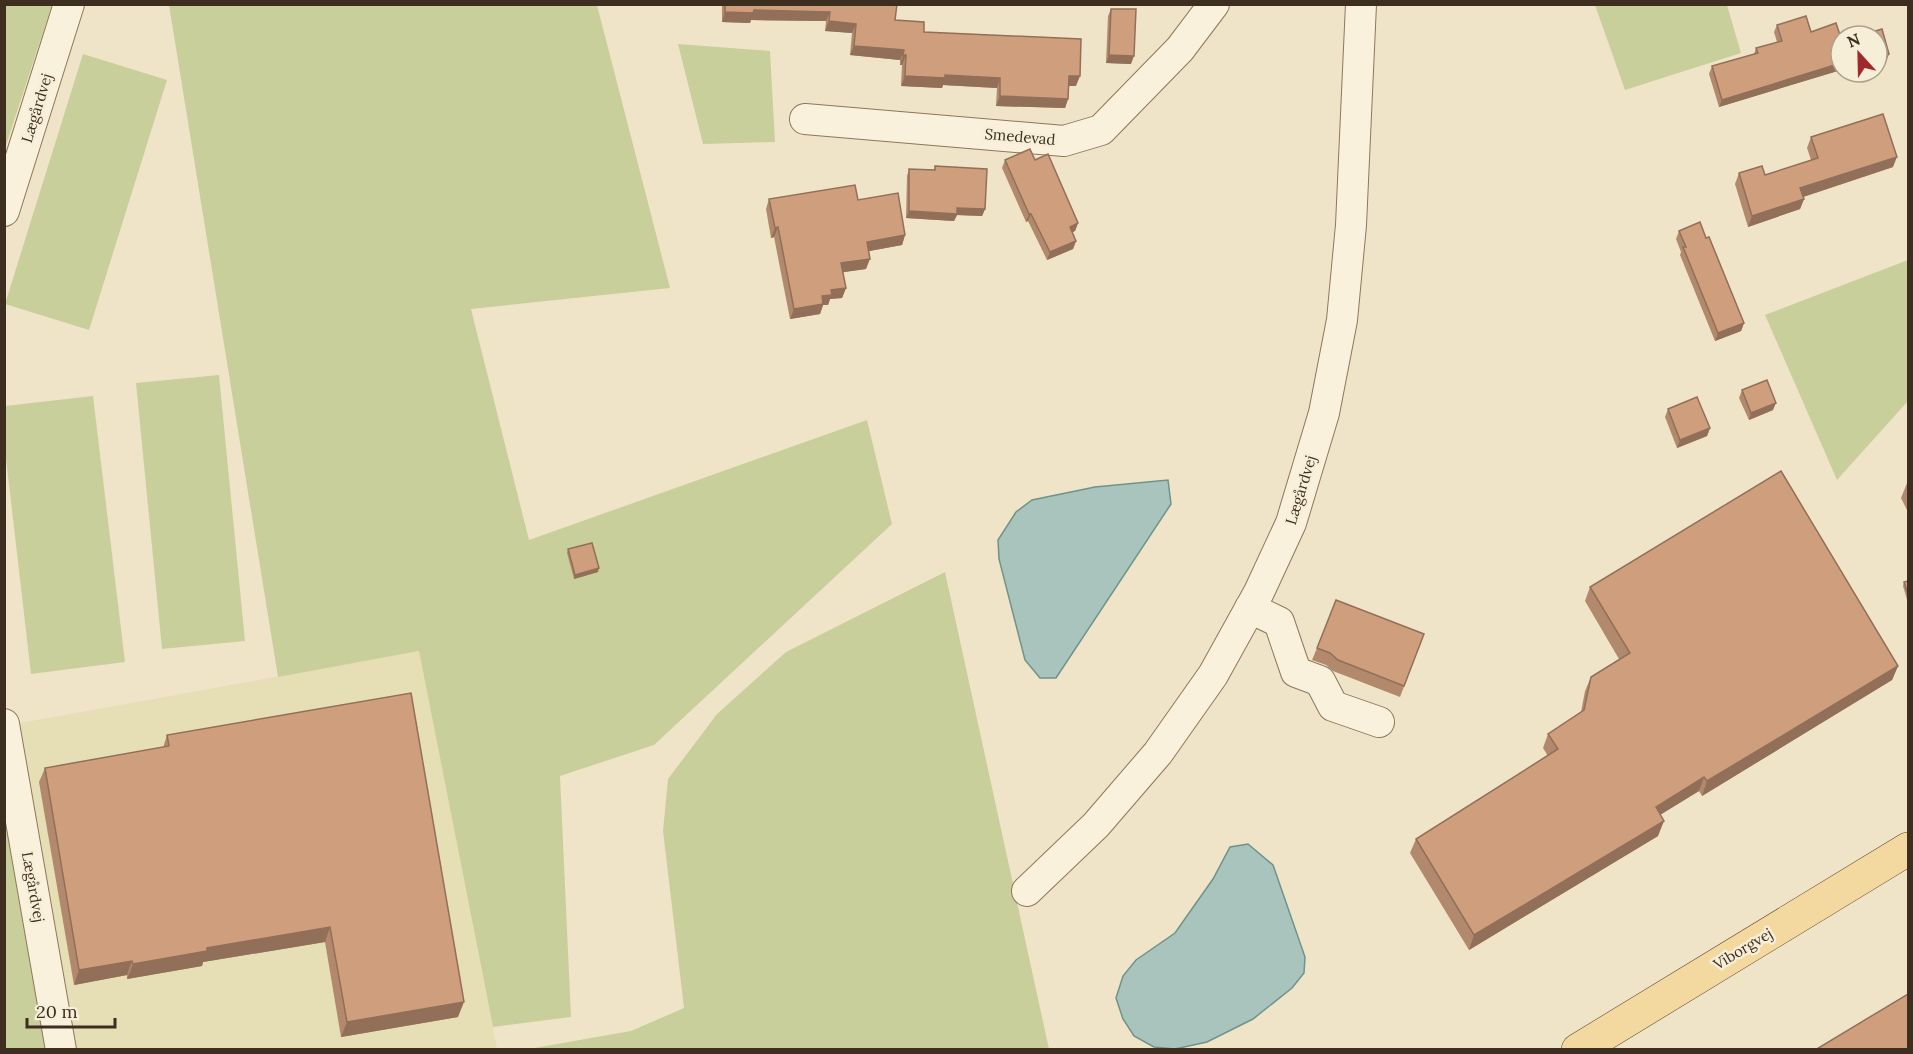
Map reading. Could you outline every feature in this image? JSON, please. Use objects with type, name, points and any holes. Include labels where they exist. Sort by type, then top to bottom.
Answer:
[{"type":"main road","name":"Viborgvej","points":[[1578,1050],[1908,849]]},
{"type":"street","name":"Lægårdvej","points":[[4,211],[69,4]]},
{"type":"street","name":"Smedevad","points":[[804,119],[1064,141],[1101,130],[1180,50],[1214,4]]},
{"type":"street","name":"Lægårdvej","points":[[1027,891],[1096,825],[1158,753],[1213,675],[1250,608],[1291,524],[1324,413],[1342,320],[1351,225],[1361,4]]},
{"type":"street","points":[[1250,608],[1279,622],[1296,672],[1320,681],[1333,706],[1379,722]]},
{"type":"street","name":"Lægårdvej","points":[[4,724],[61,1050]]},
{"type":"shaded area","points":[[419,651],[497,1049],[72,1049],[20,723]]},
{"type":"green space","points":[[4,5],[52,5],[5,148]]},
{"type":"green space","points":[[169,5],[597,5],[670,288],[471,309],[529,540],[867,420],[892,524],[654,745],[560,776],[571,1017],[493,1027],[419,651],[278,677]]},
{"type":"green space","points":[[1595,5],[1727,5],[1741,53],[1625,90]]},
{"type":"green space","points":[[678,44],[770,51],[775,142],[703,144]]},
{"type":"green space","points":[[83,54],[167,80],[89,330],[5,304]]},
{"type":"green space","points":[[1908,260],[1908,401],[1837,480],[1765,315]]},
{"type":"green space","points":[[219,375],[245,641],[162,649],[136,383]]},
{"type":"green space","points":[[93,396],[125,662],[31,674],[5,450],[5,406]]},
{"type":"green space","points":[[945,572],[1049,1049],[523,1050],[631,1031],[684,1008],[663,831],[668,779],[717,714],[786,652]]},
{"type":"green space","points":[[5,774],[49,1049],[5,1049]]},
{"type":"water","points":[[1168,480],[1171,504],[1056,678],[1040,678],[1025,660],[999,559],[998,540],[1016,512],[1032,500],[1095,487]]},
{"type":"water","points":[[1248,844],[1273,865],[1305,957],[1304,973],[1292,988],[1253,1019],[1207,1042],[1175,1049],[1154,1047],[1134,1036],[1123,1019],[1116,998],[1123,976],[1136,960],[1175,933],[1213,879],[1230,847]]},
{"type":"building","points":[[725,4],[897,4],[895,20],[924,22],[924,32],[1081,39],[1080,76],[1069,76],[1068,99],[1000,96],[1000,78],[945,75],[945,78],[905,76],[906,55],[903,55],[904,50],[854,46],[856,24],[829,21],[830,12],[754,10],[753,13],[725,12]]},
{"type":"building","points":[[1111,9],[1136,9],[1134,56],[1109,55]]},
{"type":"building","points":[[1806,16],[1811,32],[1829,26],[1829,67],[1722,100],[1712,66],[1758,53],[1756,48],[1782,41],[1777,25]]},
{"type":"building","points":[[1883,114],[1897,157],[1800,188],[1804,199],[1752,216],[1739,173],[1762,166],[1765,175],[1818,158],[1811,137]]},
{"type":"building","points":[[1030,149],[1035,160],[1048,154],[1078,223],[1070,227],[1076,241],[1050,252],[1029,214],[1005,160]]},
{"type":"building","points":[[935,166],[987,169],[985,209],[957,208],[957,214],[909,211],[909,169],[935,170]]},
{"type":"building","points":[[855,185],[858,200],[898,193],[905,235],[867,242],[870,259],[841,263],[846,288],[831,290],[832,295],[822,296],[823,304],[794,309],[778,227],[775,228],[769,199]]},
{"type":"building","points":[[1700,222],[1706,238],[1709,237],[1744,323],[1718,333],[1683,247],[1686,247],[1679,231]]},
{"type":"building","points":[[1767,380],[1776,403],[1751,413],[1742,390]]},
{"type":"building","points":[[1697,397],[1710,428],[1680,440],[1668,409]]},
{"type":"building","points":[[1781,471],[1898,666],[1707,781],[1704,777],[1656,807],[1664,821],[1474,935],[1416,839],[1558,749],[1548,734],[1584,710],[1591,677],[1630,653],[1590,587]]},
{"type":"building","points":[[592,543],[599,568],[575,575],[568,549]]},
{"type":"building","points":[[1908,581],[1908,594],[1904,582]]},
{"type":"building","points":[[1336,600],[1424,634],[1404,686],[1338,660],[1330,653],[1317,648]]},
{"type":"building","points":[[411,693],[464,1002],[347,1022],[330,927],[207,948],[207,951],[133,964],[132,961],[79,970],[45,768],[169,746],[167,735]]},
{"type":"building","points":[[1908,994],[1908,1050],[1815,1050]]}]
